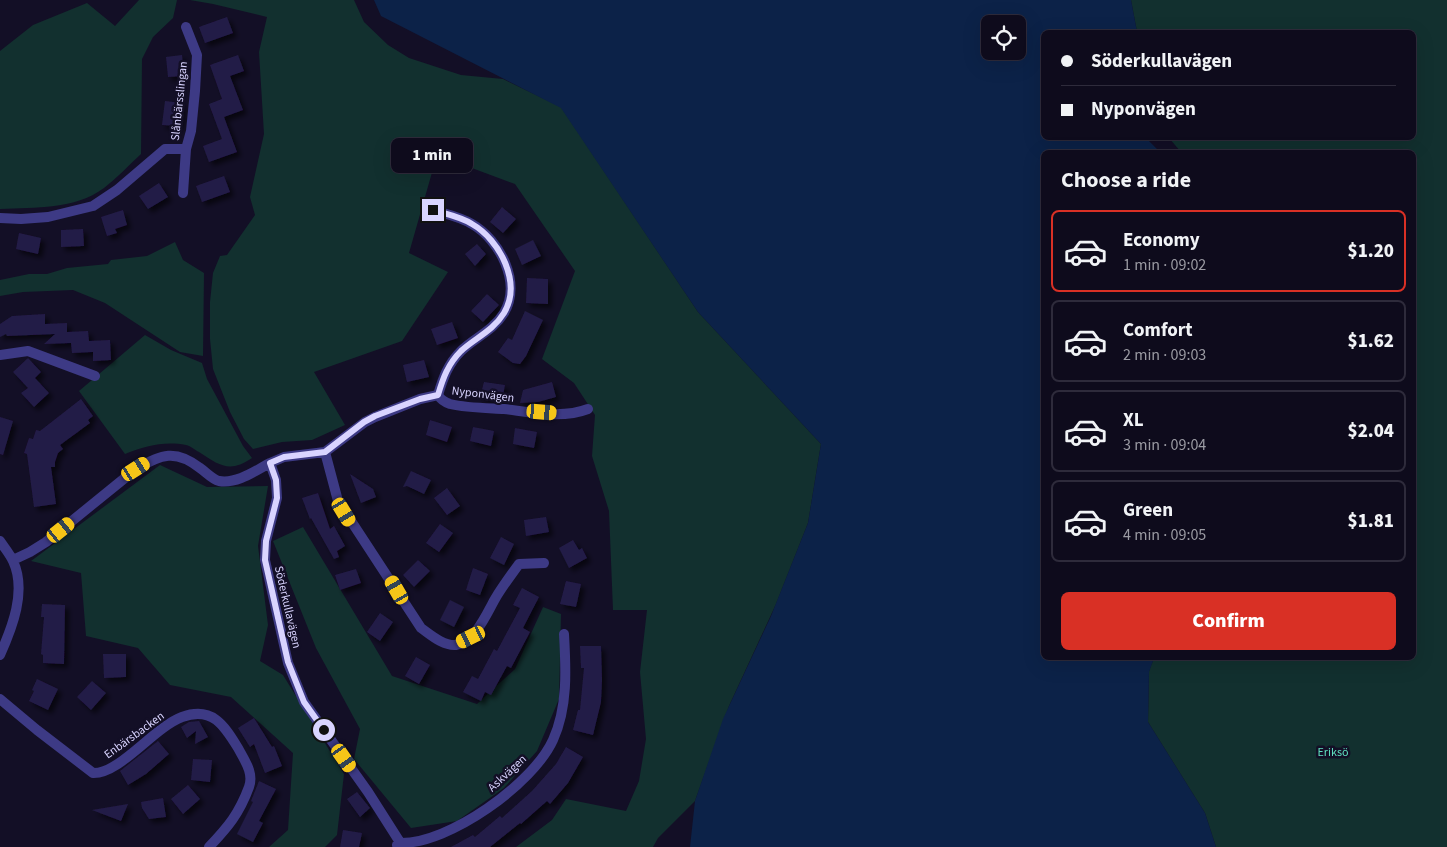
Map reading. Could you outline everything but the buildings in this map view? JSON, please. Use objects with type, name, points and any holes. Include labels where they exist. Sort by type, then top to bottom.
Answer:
[{"type":"street","name":"Slånbärsslingan","points":[[184,193],[186,149],[191,131],[195,91],[196,55],[186,27]]},
{"type":"street","name":"Slånbärsslingan","points":[[0,218],[48,218],[93,206],[117,190],[165,149],[186,149]]},
{"type":"street","name":"Nyponvägen","points":[[433,210],[472,224],[483,232],[503,259],[511,288],[509,302],[504,313],[495,324],[454,358],[448,367],[438,395]]},
{"type":"street","points":[[0,355],[28,351],[95,376]]},
{"type":"street","name":"Nyponvägen","points":[[438,395],[442,400],[449,403],[467,406],[561,414],[578,413],[588,409]]},
{"type":"street","name":"Nyponvägen","points":[[325,452],[364,422],[375,416],[420,399],[438,395]]},
{"type":"street","points":[[13,560],[46,542],[136,469],[160,457],[173,455],[183,457],[218,481],[240,479],[284,457],[325,452],[338,501],[422,628],[438,641],[456,644],[471,637],[484,622],[496,598],[519,564],[544,563]]},
{"type":"street","name":"Söderkullavägen","points":[[270,463],[276,480],[277,498],[266,541],[265,560],[288,662],[304,702],[368,792],[399,846]]},
{"type":"street","points":[[0,541],[13,560],[18,584],[18,603],[11,631],[0,655]]},
{"type":"street","name":"Askvägen","points":[[399,846],[429,838],[470,819],[510,790],[526,776],[540,759],[553,740],[562,713],[566,661],[564,634]]},
{"type":"street","name":"Enbärsbacken","points":[[0,699],[92,773],[99,773],[120,762],[163,726],[178,719],[191,714],[205,714],[217,719],[227,730],[238,749],[251,778],[246,794],[231,824],[209,847]]},
{"type":"green space","points":[[139,0],[177,0],[173,18],[153,37],[142,59],[141,154],[104,188],[80,200],[54,206],[0,209],[0,51],[33,25],[87,3],[115,26]]},
{"type":"green space","points":[[190,0],[354,0],[364,22],[388,45],[409,58],[461,75],[503,79],[561,107],[698,312],[821,444],[808,523],[776,604],[729,706],[695,801],[658,838],[653,847],[516,847],[552,820],[566,799],[626,811],[639,781],[646,739],[640,672],[647,610],[613,610],[609,511],[592,456],[595,415],[574,383],[542,359],[575,271],[515,184],[437,155],[409,253],[448,272],[402,341],[314,372],[345,425],[312,440],[282,442],[253,449],[244,439],[230,412],[213,369],[210,339],[210,302],[213,273],[220,256],[227,255],[255,215],[250,197],[264,134],[259,52],[267,17]]},
{"type":"green space","name":"Eriksö","points":[[1131,0],[1447,0],[1447,847],[1216,847],[1205,813],[1148,722],[1149,671],[1153,660],[1416,660],[1416,150],[1179,150],[1171,140],[1416,140],[1416,30],[1137,30]]},
{"type":"green space","points":[[175,242],[183,260],[204,273],[203,356],[180,352],[105,303],[73,290],[23,292],[0,296],[0,280],[29,274],[47,274],[67,268],[108,264],[111,260],[147,256]]},
{"type":"green space","points":[[145,335],[171,350],[202,363],[207,379],[243,446],[252,458],[244,463],[225,466],[191,447],[178,444],[162,444],[125,454],[79,391]]},
{"type":"green space","points":[[160,465],[207,487],[268,486],[258,546],[268,625],[260,661],[283,675],[344,774],[337,835],[325,847],[269,847],[288,830],[293,753],[231,697],[170,685],[138,648],[86,636],[81,573],[31,561]]},
{"type":"green space","points":[[303,527],[392,676],[477,704],[515,669],[543,607],[561,614],[559,699],[537,751],[504,788],[457,821],[411,828],[354,759],[360,729],[316,648],[273,541]]},
{"type":"water","points":[[374,0],[1131,0],[1137,30],[1041,30],[1041,140],[1148,140],[1158,150],[1041,150],[1041,660],[1153,660],[1149,672],[1148,722],[1205,813],[1216,847],[690,847],[695,801],[723,719],[771,616],[808,523],[821,444],[698,312],[561,108],[381,16]]},
{"type":"route","points":[[324,730],[304,702],[288,662],[265,560],[266,541],[277,498],[276,480],[270,463],[284,457],[325,452],[364,422],[375,416],[391,412],[404,404],[438,395],[442,379],[454,358],[495,324],[504,313],[509,302],[511,288],[503,259],[493,243],[472,224],[433,210]]}]
